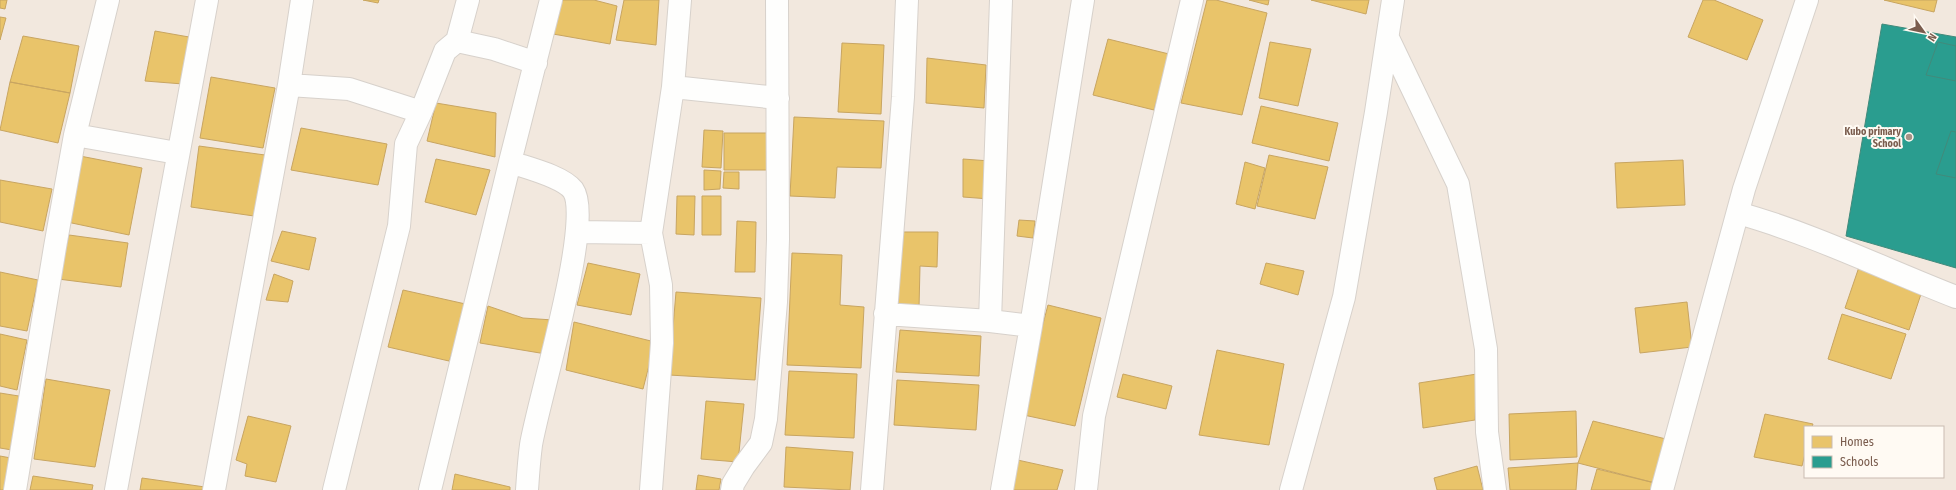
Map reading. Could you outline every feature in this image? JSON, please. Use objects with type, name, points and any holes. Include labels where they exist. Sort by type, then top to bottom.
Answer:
[{"type":"street","points":[[15,490],[55,246],[75,135],[108,0]]},
{"type":"street","points":[[116,490],[177,153],[204,23],[207,0]]},
{"type":"street","points":[[214,490],[288,85],[302,0]]},
{"type":"street","points":[[334,490],[399,226],[406,144],[421,112],[445,52],[457,41],[468,0]]},
{"type":"street","points":[[430,490],[551,0]]},
{"type":"street","points":[[651,490],[662,343],[661,285],[651,233],[673,87],[680,0]]},
{"type":"street","points":[[732,490],[733,484],[744,466],[761,443],[766,419],[776,302],[778,239],[777,0]]},
{"type":"street","points":[[872,490],[902,97],[907,0]]},
{"type":"street","points":[[990,321],[1001,0]]},
{"type":"street","points":[[1002,490],[1083,0]]},
{"type":"street","points":[[1086,490],[1094,416],[1192,0]]},
{"type":"street","points":[[1291,490],[1344,296],[1388,38],[1393,0]]},
{"type":"street","points":[[1662,490],[1744,189],[1807,0]]},
{"type":"street","points":[[1388,38],[1458,184],[1486,349],[1486,432],[1495,490]]},
{"type":"street","points":[[457,41],[494,49],[536,63]]},
{"type":"street","points":[[288,85],[349,89],[421,112]]},
{"type":"street","points":[[673,87],[778,98]]},
{"type":"street","points":[[75,135],[177,153]]},
{"type":"street","points":[[510,162],[565,182],[573,191],[578,203],[578,232],[570,280],[531,445],[527,490]]},
{"type":"street","points":[[1738,213],[1774,223],[1822,241],[1956,297]]},
{"type":"street","points":[[578,232],[651,233]]},
{"type":"street","points":[[886,314],[990,321],[1030,326]]},
{"type":"shaded area","points":[[0,0],[1956,0],[1956,490],[0,490]]},
{"type":"building: Homes","points":[[0,0],[7,0],[5,9],[0,8]]},
{"type":"building: Homes","points":[[363,0],[379,0],[378,3]]},
{"type":"building: Homes","points":[[561,0],[594,0],[617,6],[610,44],[553,34]]},
{"type":"building: Homes","points":[[624,0],[659,0],[656,45],[616,40]]},
{"type":"building: Homes","points":[[1207,0],[1216,0],[1267,13],[1242,115],[1181,103]]},
{"type":"building: Homes","points":[[1249,0],[1269,0],[1268,5]]},
{"type":"building: Homes","points":[[1311,0],[1369,0],[1366,14]]},
{"type":"building: Homes","points":[[1703,0],[1714,0],[1763,20],[1747,60],[1688,37]]},
{"type":"building: Homes","points":[[1884,0],[1937,0],[1934,12]]},
{"type":"building: Homes","points":[[0,17],[6,18],[0,40]]},
{"type":"building: Homes","points":[[155,31],[189,37],[183,84],[145,81]]},
{"type":"building: Homes","points":[[23,36],[79,46],[70,93],[10,82]]},
{"type":"building: Homes","points":[[1108,39],[1169,54],[1154,110],[1093,95]]},
{"type":"building: Homes","points":[[1270,42],[1311,49],[1298,106],[1259,98]]},
{"type":"building: Homes","points":[[842,43],[884,45],[881,114],[838,112]]},
{"type":"building: Homes","points":[[927,58],[986,65],[984,108],[926,103]]},
{"type":"building: Homes","points":[[211,77],[275,88],[263,148],[200,138]]},
{"type":"building: Homes","points":[[10,82],[70,93],[58,143],[0,130]]},
{"type":"building: Homes","points":[[436,103],[496,113],[495,157],[427,141]]},
{"type":"building: Homes","points":[[1261,106],[1338,123],[1329,161],[1252,143]]},
{"type":"building: Homes","points":[[794,117],[884,121],[881,168],[837,167],[835,198],[790,196]]},
{"type":"building: Homes","points":[[301,128],[387,144],[378,185],[291,170]]},
{"type":"building: Homes","points":[[704,130],[723,131],[721,168],[702,167]]},
{"type":"building: Homes","points":[[724,133],[770,133],[769,170],[724,170]]},
{"type":"building: Homes","points":[[199,146],[265,155],[254,216],[191,207]]},
{"type":"building: Homes","points":[[1269,155],[1328,167],[1315,219],[1257,206]]},
{"type":"building: Homes","points":[[80,156],[142,168],[129,235],[67,222]]},
{"type":"building: Homes","points":[[436,159],[490,170],[476,215],[425,202]]},
{"type":"building: Homes","points":[[963,159],[990,161],[990,199],[963,197]]},
{"type":"building: Homes","points":[[1683,160],[1685,205],[1617,208],[1615,163]]},
{"type":"building: Homes","points":[[1245,162],[1265,168],[1255,209],[1236,204]]},
{"type":"building: Homes","points":[[704,170],[721,171],[720,189],[704,190]]},
{"type":"building: Homes","points":[[724,172],[739,172],[739,189],[723,188]]},
{"type":"building: Homes","points":[[0,180],[52,189],[43,231],[0,222]]},
{"type":"building: Homes","points":[[677,196],[695,196],[694,235],[676,234]]},
{"type":"building: Homes","points":[[702,196],[721,196],[721,235],[702,235]]},
{"type":"building: Homes","points":[[1019,220],[1035,221],[1033,238],[1017,236]]},
{"type":"building: Homes","points":[[737,221],[756,222],[755,272],[735,272]]},
{"type":"building: Homes","points":[[282,231],[316,238],[309,270],[271,261]]},
{"type":"building: Homes","points":[[899,232],[938,232],[937,267],[920,266],[919,308],[897,307]]},
{"type":"building: Homes","points":[[69,235],[128,243],[121,287],[58,279]]},
{"type":"building: Homes","points":[[792,253],[842,255],[840,305],[864,307],[861,368],[787,365]]},
{"type":"building: Homes","points":[[588,263],[640,274],[631,315],[577,305]]},
{"type":"building: Homes","points":[[1266,263],[1304,271],[1298,295],[1260,284]]},
{"type":"building: Homes","points":[[1859,267],[1923,288],[1909,330],[1845,308]]},
{"type":"building: Homes","points":[[0,272],[38,280],[27,331],[0,326]]},
{"type":"building: Homes","points":[[274,274],[293,281],[288,302],[266,300]]},
{"type":"building: Homes","points":[[403,290],[470,305],[449,361],[388,347]]},
{"type":"building: Homes","points":[[676,292],[761,298],[755,380],[669,375]]},
{"type":"building: Homes","points":[[1687,302],[1692,347],[1640,353],[1635,308]]},
{"type":"building: Homes","points":[[1048,305],[1101,318],[1075,426],[1019,414]]},
{"type":"building: Homes","points":[[488,306],[523,318],[553,320],[546,354],[480,343]]},
{"type":"building: Homes","points":[[1842,314],[1906,334],[1891,379],[1828,359]]},
{"type":"building: Homes","points":[[574,322],[655,342],[643,389],[566,370]]},
{"type":"building: Homes","points":[[900,330],[981,336],[979,376],[896,372]]},
{"type":"building: Homes","points":[[0,334],[27,340],[17,390],[0,386]]},
{"type":"building: Homes","points":[[1217,350],[1284,364],[1269,445],[1199,435]]},
{"type":"building: Homes","points":[[789,371],[857,374],[854,438],[785,435]]},
{"type":"building: Homes","points":[[1123,374],[1172,386],[1166,409],[1117,397]]},
{"type":"building: Homes","points":[[1477,374],[1475,420],[1423,428],[1419,383]]},
{"type":"building: Homes","points":[[46,379],[110,390],[95,467],[34,459]]},
{"type":"building: Homes","points":[[897,380],[979,385],[976,430],[894,425]]},
{"type":"building: Homes","points":[[0,393],[25,397],[12,450],[0,448]]},
{"type":"building: Homes","points":[[706,401],[744,404],[738,462],[701,459]]},
{"type":"building: Homes","points":[[1576,411],[1577,457],[1510,460],[1509,414]]},
{"type":"building: Homes","points":[[1765,414],[1813,424],[1812,426],[1804,426],[1804,458],[1802,466],[1754,457]]},
{"type":"building: Homes","points":[[248,416],[291,426],[276,482],[245,476],[247,464],[236,460]]},
{"type":"building: Homes","points":[[1593,421],[1670,440],[1659,484],[1578,463]]},
{"type":"building: Homes","points":[[786,447],[853,452],[850,490],[784,487]]},
{"type":"building: Homes","points":[[0,456],[11,458],[5,490],[0,490]]},
{"type":"building: Homes","points":[[1013,459],[1063,470],[1057,490],[1004,490]]},
{"type":"building: Homes","points":[[1578,463],[1576,490],[1510,490],[1508,468]]},
{"type":"building: Homes","points":[[1477,466],[1483,490],[1437,490],[1434,478]]},
{"type":"building: Homes","points":[[1597,469],[1659,484],[1657,490],[1591,490]]},
{"type":"building: Homes","points":[[455,474],[510,487],[510,490],[452,490]]},
{"type":"building: Homes","points":[[698,475],[721,479],[719,490],[696,490]]},
{"type":"building: Homes","points":[[33,476],[93,485],[92,490],[30,490]]},
{"type":"building: Homes","points":[[142,478],[205,487],[204,490],[140,490]]},
{"type":"building: Schools","name":"Kubo primary School","points":[[1882,24],[1956,37],[1956,268],[1846,236]]},
{"type":"building: Schools","points":[[1938,42],[1956,46],[1956,81],[1926,75]]},
{"type":"building: Schools","points":[[1951,131],[1956,132],[1956,178],[1936,174]]},
{"type":"place","name":"Kubo primary School","points":[[1909,137]]}]
